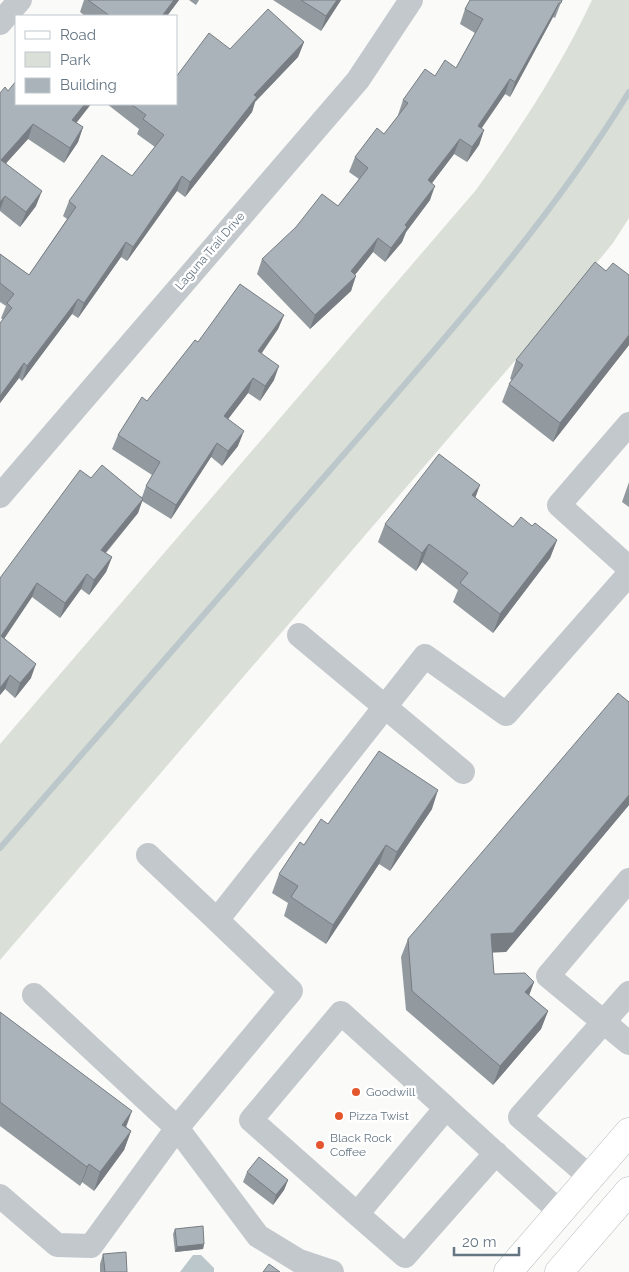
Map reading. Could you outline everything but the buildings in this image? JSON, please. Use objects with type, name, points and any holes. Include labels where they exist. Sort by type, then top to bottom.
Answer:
[{"type":"main road","points":[[508,1272],[629,1132]]},
{"type":"main road","points":[[559,1272],[629,1191]]},
{"type":"street","points":[[0,23],[20,0]]},
{"type":"street","name":"Laguna Trail Drive","points":[[0,496],[358,80],[411,0]]},
{"type":"street","points":[[629,424],[559,505],[629,568]]},
{"type":"street","points":[[217,920],[425,656],[506,714],[629,574]]},
{"type":"street","points":[[299,635],[384,708],[463,772]]},
{"type":"street","points":[[0,1196],[57,1245],[91,1246],[177,1128],[291,991],[148,855]]},
{"type":"street","points":[[629,880],[548,976],[629,1043]]},
{"type":"street","points":[[590,1177],[520,1117],[629,993]]},
{"type":"street","points":[[34,995],[177,1128],[258,1236],[300,1261],[332,1272]]},
{"type":"street","points":[[496,1153],[405,1256],[251,1120],[341,1013],[496,1153],[560,1212]]},
{"type":"street","points":[[357,1214],[446,1108]]},
{"type":"green space","points":[[592,0],[629,0],[629,218],[613,243],[550,320],[0,960],[0,744],[476,190],[538,98],[567,50]]},
{"type":"shaded area","points":[[193,1255],[201,1255],[214,1268],[214,1272],[180,1272]]},
{"type":"waterway","points":[[0,848],[458,323],[565,188],[629,92]]},
{"type":"place","name":"Goodwill","points":[[356,1092]]},
{"type":"place","name":"Pizza Twist","points":[[339,1116]]},
{"type":"place","name":"Black Rock Coffee","points":[[320,1145]]}]
